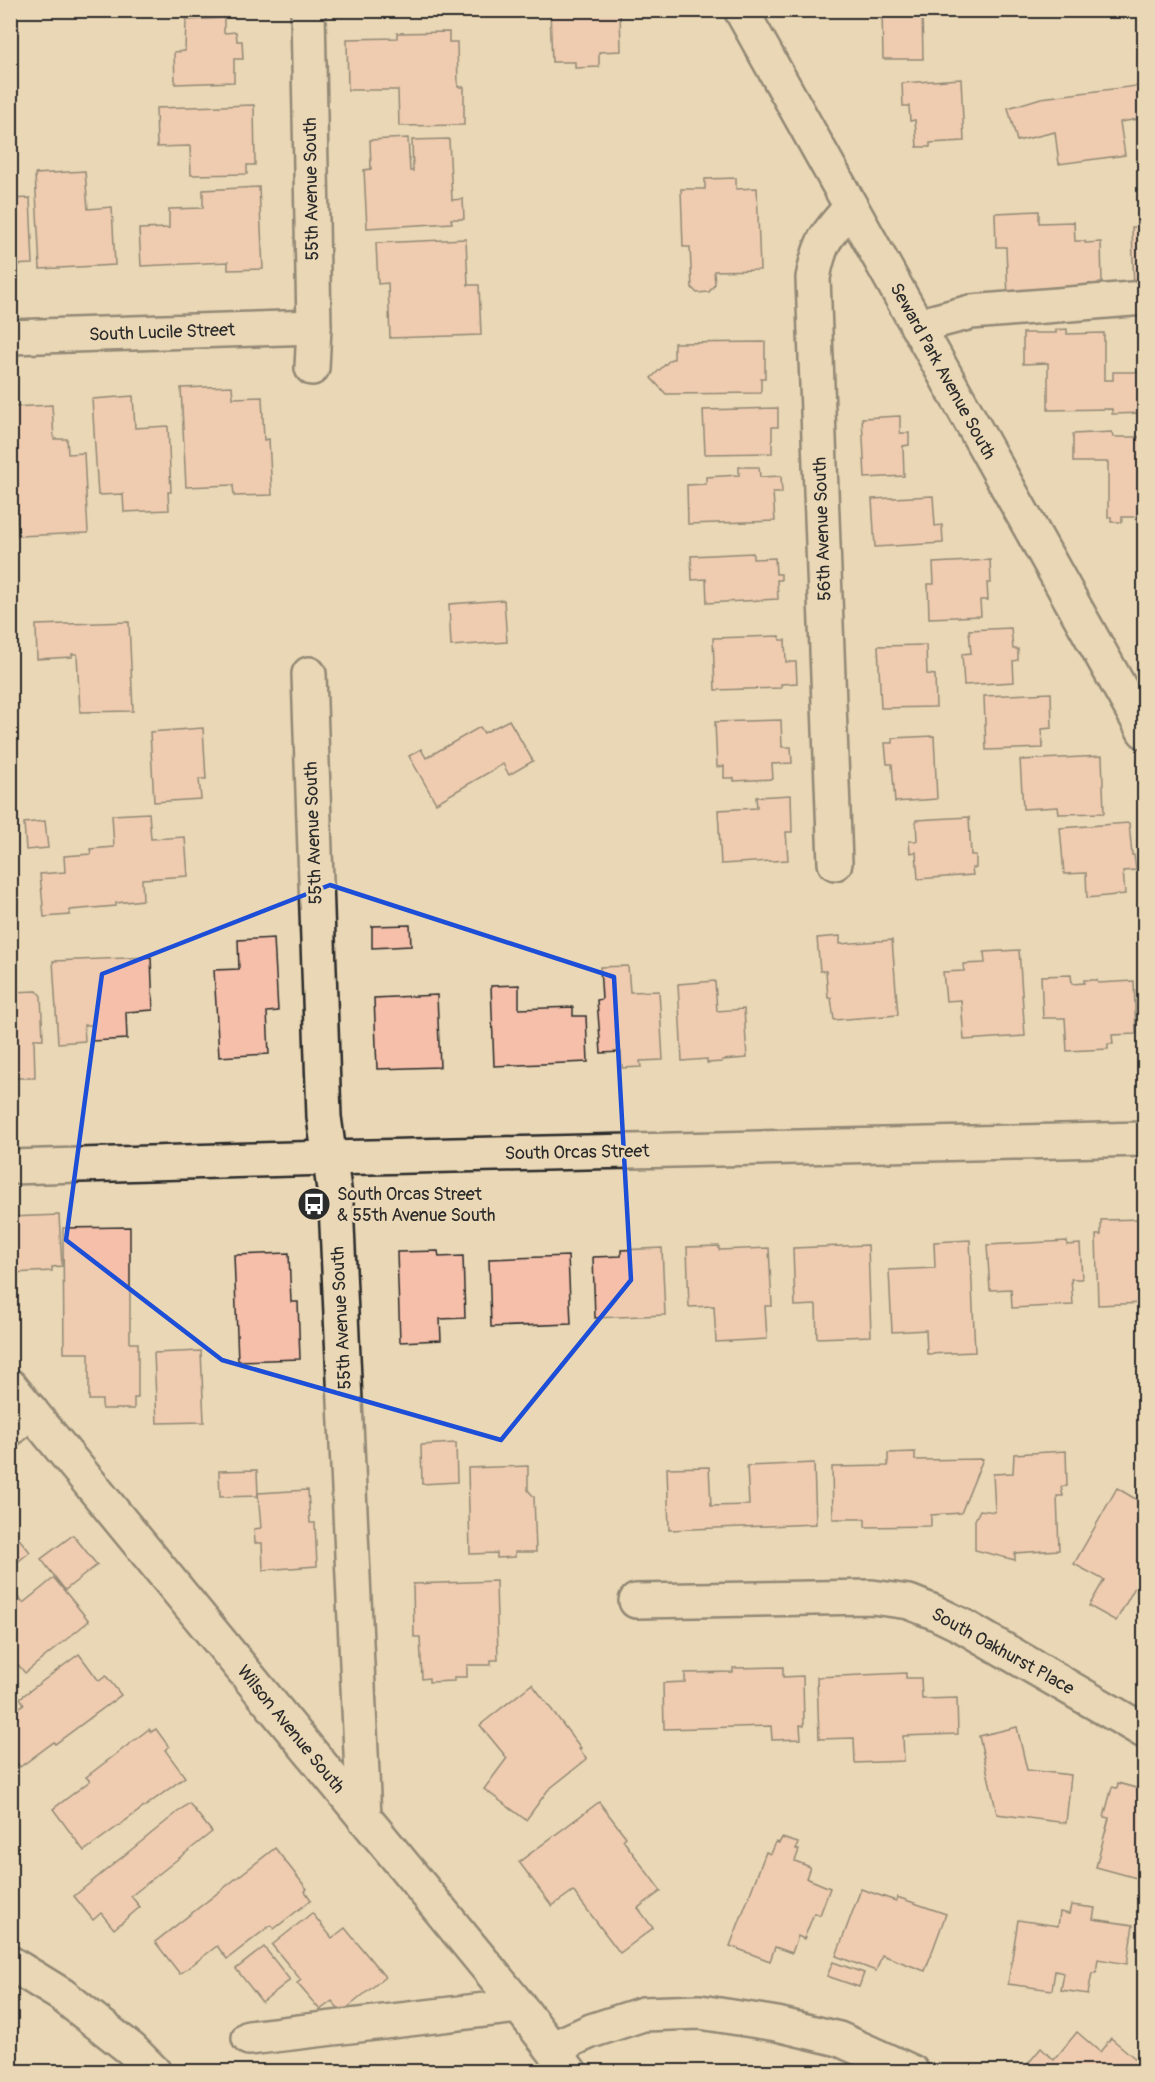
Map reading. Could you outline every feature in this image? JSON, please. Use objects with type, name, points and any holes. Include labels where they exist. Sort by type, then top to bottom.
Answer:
[{"type":"street","name":"55th Avenue South","points":[[308,10],[314,327],[312,368]]},
{"type":"street","name":"Seward Park Avenue South","points":[[741,10],[1144,731]]},
{"type":"street","name":"56th Avenue South","points":[[835,863],[813,278],[818,252],[826,235],[851,207]]},
{"type":"street","points":[[917,326],[971,312],[1144,298]]},
{"type":"street","name":"South Lucile Street","points":[[10,337],[314,327]]},
{"type":"street","name":"55th Avenue South","points":[[309,674],[324,1117],[336,1204],[364,1818]]},
{"type":"street","name":"South Orcas Street","points":[[10,1167],[1144,1139]]},
{"type":"street","name":"Wilson Avenue South","points":[[10,1386],[21,1420],[364,1818],[562,2060]]},
{"type":"street","name":"South Oakhurst Place","points":[[636,1601],[872,1597],[909,1602],[963,1626],[1144,1731]]},
{"type":"street","points":[[10,1963],[62,1995],[131,2049],[154,2072]]},
{"type":"street","points":[[249,2038],[519,2006]]},
{"type":"street","points":[[562,2060],[591,2031],[643,2014],[700,2012],[777,2024],[839,2039],[912,2072]]},
{"type":"highlighted area","points":[[330,885],[614,977],[631,1280],[501,1440],[222,1360],[66,1240],[102,974]]},
{"type":"building","points":[[550,10],[620,10],[621,51],[599,52],[599,67],[575,68],[575,62],[552,62]]},
{"type":"building","points":[[882,10],[922,10],[923,59],[883,59]]},
{"type":"building","points":[[224,18],[224,33],[236,32],[237,41],[242,41],[243,59],[234,59],[234,82],[175,84],[174,52],[185,51],[186,20]]},
{"type":"building","points":[[449,32],[449,42],[457,42],[458,87],[464,87],[464,125],[399,126],[398,90],[348,90],[347,39],[397,38],[397,33]]},
{"type":"building","points":[[961,79],[964,141],[930,143],[930,147],[917,147],[915,120],[910,121],[909,106],[903,106],[902,83]]},
{"type":"building","points":[[1144,85],[1144,118],[1120,122],[1125,155],[1059,164],[1055,132],[1017,141],[1008,108],[1041,98]]},
{"type":"building","points":[[254,105],[255,165],[247,165],[247,174],[191,175],[190,146],[157,147],[156,108]]},
{"type":"building","points":[[408,138],[410,171],[413,171],[412,140],[449,139],[452,200],[463,199],[464,219],[451,219],[452,223],[367,228],[364,170],[371,169],[370,140]]},
{"type":"building","points":[[85,171],[88,209],[112,207],[115,265],[40,269],[35,174]]},
{"type":"building","points":[[736,178],[736,189],[757,188],[760,270],[714,271],[715,284],[709,292],[697,293],[692,288],[690,247],[683,247],[681,189],[705,189],[705,179]]},
{"type":"building","points":[[259,187],[263,269],[228,270],[228,262],[141,266],[139,229],[169,228],[169,209],[203,208],[203,190]]},
{"type":"building","points":[[30,198],[33,264],[10,265],[10,199]]},
{"type":"building","points":[[1039,211],[1039,223],[1074,222],[1075,241],[1101,242],[1102,284],[1088,284],[1088,295],[1008,298],[1006,247],[996,247],[995,213]]},
{"type":"building","points":[[1132,227],[1144,227],[1144,291],[1134,291]]},
{"type":"building","points":[[466,239],[468,285],[479,285],[481,335],[390,338],[388,283],[378,284],[376,243]]},
{"type":"building","points":[[1067,329],[1067,334],[1104,333],[1104,380],[1113,380],[1113,372],[1144,372],[1144,413],[1112,414],[1112,409],[1048,410],[1048,363],[1023,364],[1023,333],[1056,333],[1056,330]]},
{"type":"building","points":[[765,342],[765,378],[761,378],[761,393],[666,394],[651,378],[671,359],[674,359],[674,343]]},
{"type":"building","points":[[232,386],[233,398],[262,397],[264,440],[269,439],[272,495],[234,496],[233,485],[186,487],[181,388]]},
{"type":"building","points":[[133,396],[135,428],[168,426],[171,492],[168,492],[169,510],[124,512],[123,494],[98,495],[92,399]]},
{"type":"building","points":[[52,405],[54,439],[67,439],[68,454],[84,453],[88,533],[18,536],[12,407]]},
{"type":"building","points":[[778,408],[778,427],[772,427],[772,453],[705,454],[703,410]]},
{"type":"building","points":[[900,416],[900,433],[909,433],[909,445],[903,446],[904,476],[865,478],[862,418]]},
{"type":"building","points":[[1112,432],[1113,437],[1144,437],[1144,517],[1122,517],[1122,522],[1111,522],[1111,517],[1108,517],[1108,462],[1073,462],[1073,434]]},
{"type":"building","points":[[739,467],[759,467],[760,477],[781,476],[782,493],[773,493],[775,521],[688,524],[687,485],[706,484],[706,477],[739,475]]},
{"type":"building","points":[[933,496],[935,526],[942,525],[943,543],[875,547],[872,499]]},
{"type":"building","points":[[753,553],[753,559],[775,558],[776,574],[781,574],[781,580],[777,580],[778,599],[707,603],[706,579],[692,580],[691,556]]},
{"type":"building","points":[[990,560],[991,583],[987,583],[988,600],[980,600],[981,616],[929,618],[928,584],[934,584],[933,563]]},
{"type":"building","points":[[504,600],[507,642],[451,646],[449,604]]},
{"type":"building","points":[[129,622],[133,711],[80,712],[77,654],[72,654],[72,657],[37,659],[36,625]]},
{"type":"building","points":[[1011,628],[1013,649],[1018,649],[1018,660],[1013,661],[1014,682],[964,685],[962,654],[971,653],[969,630]]},
{"type":"building","points":[[780,636],[780,640],[785,640],[786,662],[796,662],[797,683],[781,684],[781,688],[715,690],[713,638]]},
{"type":"building","points":[[926,645],[927,674],[935,675],[936,707],[881,708],[878,646]]},
{"type":"building","points":[[1051,693],[1052,728],[1042,729],[1043,748],[986,750],[984,696]]},
{"type":"building","points":[[509,720],[533,761],[509,775],[503,764],[436,803],[409,756],[421,749],[426,758],[480,727],[484,733]]},
{"type":"building","points":[[781,720],[782,747],[791,747],[792,763],[772,764],[773,779],[734,781],[734,778],[724,778],[724,766],[717,767],[715,722]]},
{"type":"building","points":[[203,728],[206,779],[199,779],[201,799],[154,802],[150,732]]},
{"type":"building","points":[[934,736],[937,799],[895,802],[892,764],[887,764],[885,743],[893,743],[892,738]]},
{"type":"building","points":[[1102,756],[1104,813],[1059,814],[1058,807],[1023,809],[1020,760]]},
{"type":"building","points":[[791,795],[792,832],[786,832],[788,860],[721,864],[718,810],[757,808],[756,797]]},
{"type":"building","points":[[149,813],[151,839],[185,837],[188,876],[142,879],[143,900],[116,903],[116,906],[70,910],[70,915],[44,917],[40,874],[65,872],[64,856],[91,854],[90,849],[114,847],[112,815]]},
{"type":"building","points":[[969,817],[971,855],[976,855],[976,868],[972,868],[973,875],[918,879],[916,852],[910,853],[909,841],[917,841],[916,820]]},
{"type":"building","points":[[45,821],[48,848],[26,850],[24,823]]},
{"type":"building","points":[[1129,823],[1136,870],[1123,871],[1125,894],[1087,898],[1086,873],[1064,874],[1060,828]]},
{"type":"building","points":[[410,925],[411,946],[372,948],[372,926]]},
{"type":"building","points":[[840,936],[840,944],[892,940],[898,1015],[834,1020],[831,998],[828,998],[826,971],[820,971],[817,938]]},
{"type":"building","points":[[274,938],[278,1011],[267,1012],[269,1054],[219,1057],[214,970],[239,969],[238,940]]},
{"type":"building","points":[[1019,950],[1025,1036],[964,1040],[961,1000],[946,1001],[943,972],[964,971],[963,964],[985,963],[984,952]]},
{"type":"building","points":[[151,957],[153,1010],[126,1012],[127,1039],[92,1041],[92,1025],[84,1025],[85,1041],[58,1043],[53,961]]},
{"type":"building","points":[[628,966],[630,992],[659,991],[663,1060],[640,1061],[641,1067],[622,1068],[621,1052],[601,1053],[597,1000],[602,999],[600,967]]},
{"type":"building","points":[[1071,975],[1072,984],[1084,983],[1084,980],[1097,980],[1098,983],[1134,981],[1136,1034],[1112,1035],[1113,1044],[1108,1044],[1108,1049],[1067,1051],[1065,1018],[1043,1018],[1041,976]]},
{"type":"building","points":[[715,981],[717,1011],[744,1009],[747,1058],[707,1063],[707,1059],[682,1061],[678,984]]},
{"type":"building","points":[[519,985],[519,1009],[573,1007],[573,1016],[586,1016],[588,1062],[494,1066],[491,986]]},
{"type":"building","points":[[37,991],[41,996],[43,1039],[34,1039],[35,1078],[10,1078],[10,1001],[13,1001],[13,992]]},
{"type":"building","points":[[437,995],[440,1067],[377,1069],[374,998]]},
{"type":"building","points":[[59,1215],[62,1266],[52,1267],[52,1271],[13,1273],[13,1270],[10,1270],[10,1217]]},
{"type":"building","points":[[1144,1219],[1144,1303],[1098,1305],[1096,1235],[1101,1235],[1101,1220]]},
{"type":"building","points":[[130,1227],[130,1343],[138,1343],[138,1398],[134,1398],[134,1409],[102,1409],[102,1400],[89,1400],[89,1353],[64,1353],[63,1228]]},
{"type":"building","points":[[970,1240],[975,1352],[927,1354],[926,1330],[892,1332],[889,1270],[935,1268],[934,1242]]},
{"type":"building","points":[[1067,1241],[1067,1245],[1080,1244],[1082,1279],[1071,1279],[1073,1305],[1012,1308],[1011,1289],[990,1290],[987,1245]]},
{"type":"building","points":[[868,1245],[871,1336],[817,1338],[816,1305],[795,1306],[793,1248]]},
{"type":"building","points":[[719,1246],[719,1250],[769,1248],[772,1306],[765,1306],[767,1339],[716,1342],[714,1306],[689,1307],[687,1247]]},
{"type":"building","points":[[662,1248],[665,1315],[595,1318],[593,1257],[621,1256],[621,1250]]},
{"type":"building","points":[[438,1251],[439,1257],[463,1256],[465,1318],[440,1319],[441,1340],[400,1342],[397,1252]]},
{"type":"building","points":[[289,1253],[291,1302],[298,1302],[300,1359],[238,1361],[234,1255]]},
{"type":"building","points":[[568,1256],[571,1324],[491,1327],[489,1259]]},
{"type":"building","points":[[201,1351],[204,1422],[157,1423],[154,1353]]},
{"type":"building","points":[[456,1443],[457,1482],[422,1484],[421,1445]]},
{"type":"building","points":[[1066,1451],[1067,1486],[1061,1487],[1063,1496],[1057,1496],[1059,1550],[1015,1553],[1015,1560],[975,1550],[975,1520],[980,1510],[995,1512],[993,1474],[1013,1473],[1014,1454]]},
{"type":"building","points":[[915,1452],[915,1460],[983,1459],[961,1513],[931,1515],[931,1526],[865,1527],[865,1519],[833,1519],[832,1467],[888,1466],[888,1453]]},
{"type":"building","points":[[814,1463],[816,1524],[669,1530],[667,1468],[709,1467],[711,1506],[749,1505],[747,1466]]},
{"type":"building","points":[[528,1466],[528,1490],[534,1497],[536,1552],[515,1552],[515,1557],[497,1558],[497,1553],[470,1554],[468,1468]]},
{"type":"building","points":[[257,1470],[258,1496],[220,1497],[219,1471]]},
{"type":"building","points":[[1117,1488],[1144,1504],[1144,1571],[1116,1621],[1089,1606],[1104,1580],[1074,1564]]},
{"type":"building","points":[[308,1490],[310,1523],[315,1523],[317,1566],[263,1570],[262,1543],[255,1543],[254,1529],[261,1528],[258,1493]]},
{"type":"building","points":[[10,1528],[30,1552],[10,1568]]},
{"type":"building","points":[[73,1535],[97,1565],[65,1590],[41,1559]]},
{"type":"building","points":[[54,1578],[89,1621],[25,1673],[10,1655],[10,1588],[23,1603]]},
{"type":"building","points":[[496,1581],[498,1660],[491,1660],[491,1665],[467,1665],[467,1677],[454,1677],[454,1681],[429,1682],[429,1678],[422,1679],[420,1637],[414,1637],[413,1584]]},
{"type":"building","points":[[79,1654],[99,1681],[106,1676],[121,1695],[20,1767],[10,1755],[10,1714],[24,1704],[20,1698]]},
{"type":"building","points":[[783,1667],[783,1677],[803,1676],[804,1726],[800,1725],[801,1739],[772,1740],[771,1726],[664,1729],[663,1683],[685,1682],[685,1673],[733,1672],[733,1668]]},
{"type":"building","points":[[906,1673],[906,1678],[921,1678],[922,1699],[957,1698],[958,1734],[903,1736],[904,1761],[855,1763],[854,1738],[819,1739],[817,1677]]},
{"type":"building","points":[[532,1684],[587,1759],[548,1790],[526,1820],[484,1789],[507,1758],[480,1725]]},
{"type":"building","points":[[1017,1727],[1027,1770],[1071,1775],[1066,1823],[997,1814],[979,1736]]},
{"type":"building","points":[[149,1729],[151,1732],[156,1729],[169,1747],[165,1750],[185,1777],[84,1851],[53,1809],[90,1781],[86,1777]]},
{"type":"building","points":[[1118,1783],[1144,1790],[1144,1880],[1096,1867],[1109,1818],[1104,1817],[1112,1787],[1117,1788]]},
{"type":"building","points":[[599,1802],[626,1837],[623,1840],[661,1891],[638,1908],[653,1928],[620,1953],[573,1891],[552,1906],[519,1862]]},
{"type":"building","points":[[189,1803],[212,1832],[131,1896],[140,1907],[114,1929],[101,1913],[93,1920],[74,1896]]},
{"type":"building","points":[[782,1838],[798,1843],[796,1849],[799,1850],[795,1861],[810,1867],[806,1878],[830,1888],[820,1915],[814,1913],[804,1939],[798,1936],[792,1953],[775,1947],[770,1961],[730,1946],[766,1852],[771,1854],[776,1842],[779,1843]]},
{"type":"building","points":[[275,1848],[307,1889],[305,1891],[311,1900],[274,1929],[271,1925],[227,1959],[217,1946],[180,1974],[155,1942]]},
{"type":"building","points":[[861,1889],[896,1901],[897,1897],[946,1914],[925,1971],[882,1955],[876,1971],[836,1956]]},
{"type":"building","points":[[1071,1905],[1095,1908],[1093,1919],[1133,1925],[1127,1964],[1098,1959],[1096,1973],[1092,1973],[1088,1994],[1061,1990],[1064,1973],[1055,1971],[1052,1990],[1008,1984],[1018,1920],[1058,1926],[1060,1912],[1069,1914]]},
{"type":"building","points":[[312,1913],[332,1938],[345,1928],[385,1977],[341,2013],[332,2001],[320,2010],[297,1983],[301,1980],[272,1945]]},
{"type":"building","points":[[264,1947],[290,1980],[262,2002],[236,1969]]},
{"type":"building","points":[[833,1962],[864,1973],[859,1987],[827,1976]]},
{"type":"building","points":[[1077,2032],[1100,2052],[1111,2038],[1144,2066],[1144,2069],[1142,2072],[1021,2072],[1041,2048],[1054,2060]]},
{"type":"place","name":"South Orcas Street & 55th Avenue South","points":[[314,1204]]}]
